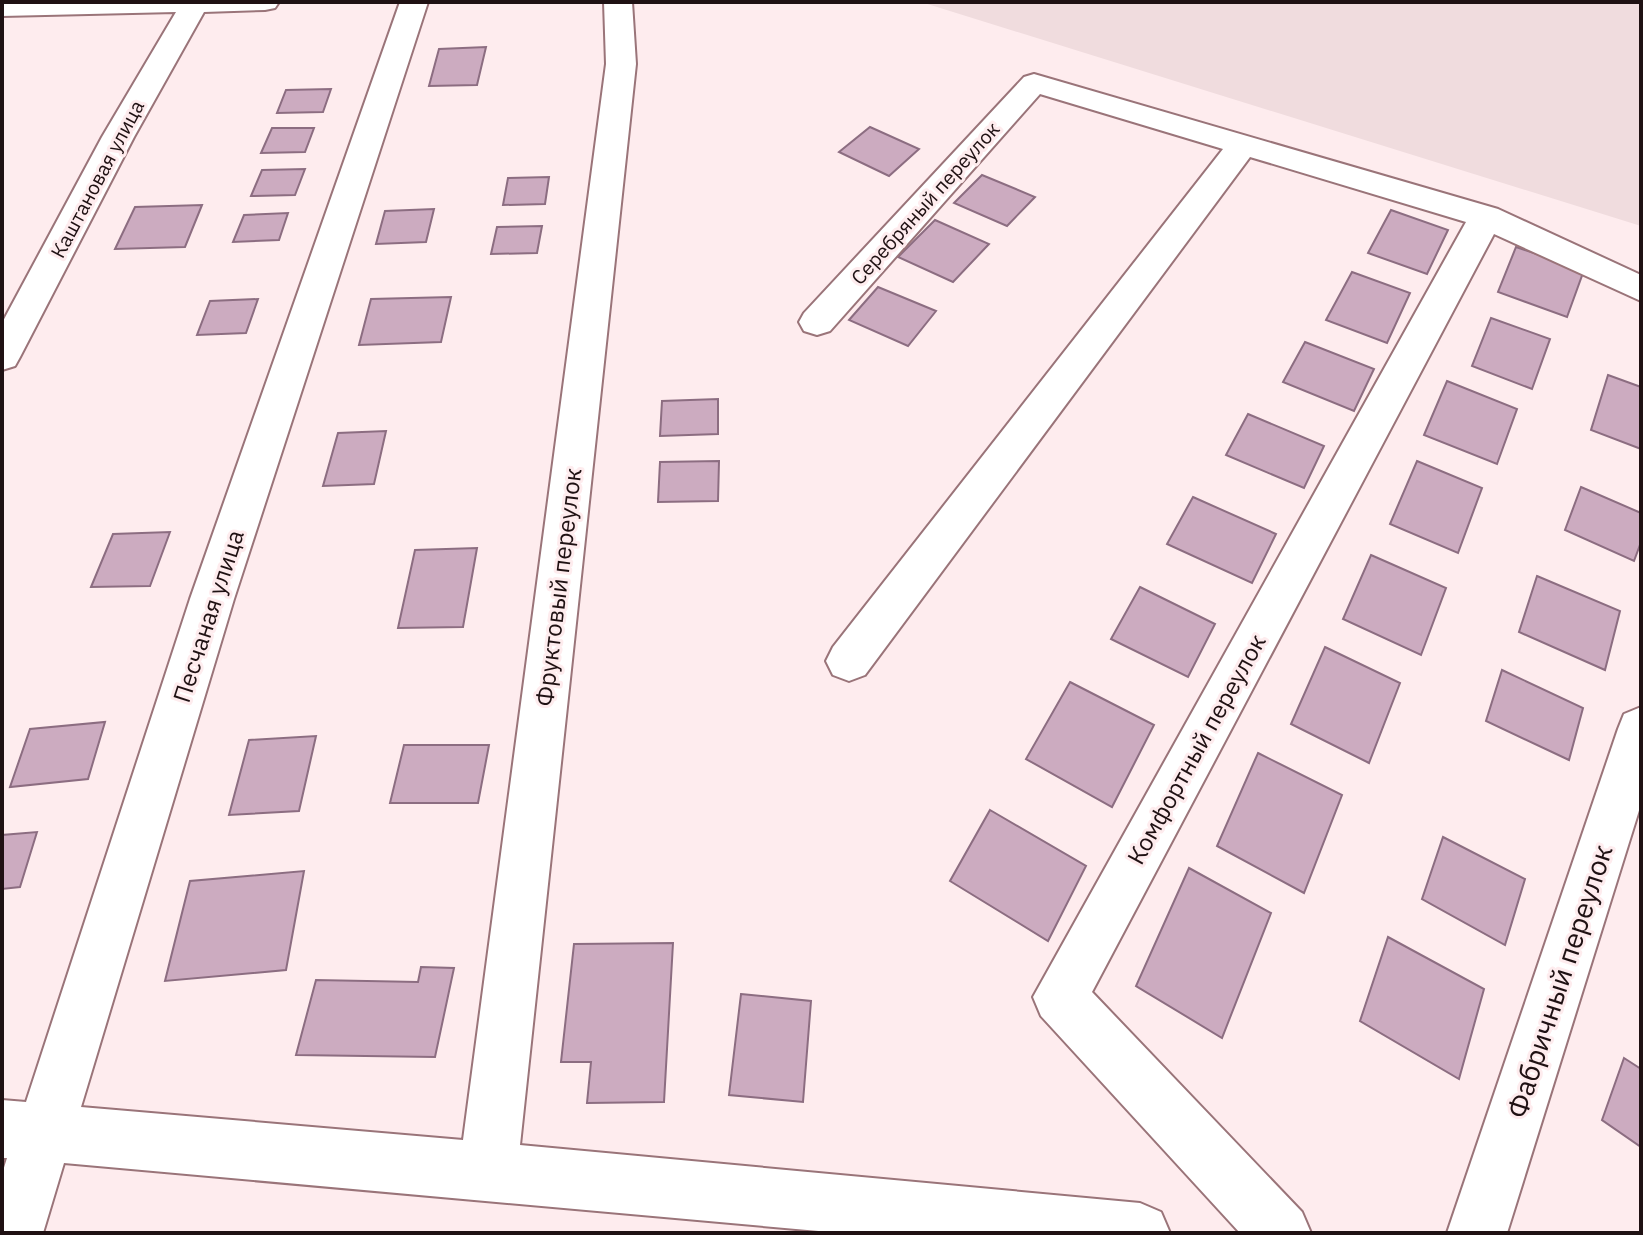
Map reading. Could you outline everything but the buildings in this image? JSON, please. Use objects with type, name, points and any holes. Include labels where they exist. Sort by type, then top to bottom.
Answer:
[{"type":"street","points":[[2,8],[265,2]]},
{"type":"street","name":"Песчаная улица","points":[[13,1233],[22,1131],[212,599],[414,2]]},
{"type":"street","name":"Фруктовый переулок","points":[[488,1172],[621,64],[618,2]]},
{"type":"street","name":"Каштановая улица","points":[[2,357],[118,137],[195,4]]},
{"type":"street","name":"Серебряный переулок","points":[[817,322],[1034,83],[1243,145]]},
{"type":"street","points":[[849,661],[1243,145],[1486,217],[1641,289]]},
{"type":"street","name":"Комфортный переулок","points":[[1281,1233],[1060,997],[1486,217]]},
{"type":"street","name":"Фабричный переулок","points":[[1477,1233],[1641,729]]},
{"type":"street","points":[[22,1131],[1140,1233]]},
{"type":"shaded area","points":[[921,2],[1641,2],[1641,226]]}]
